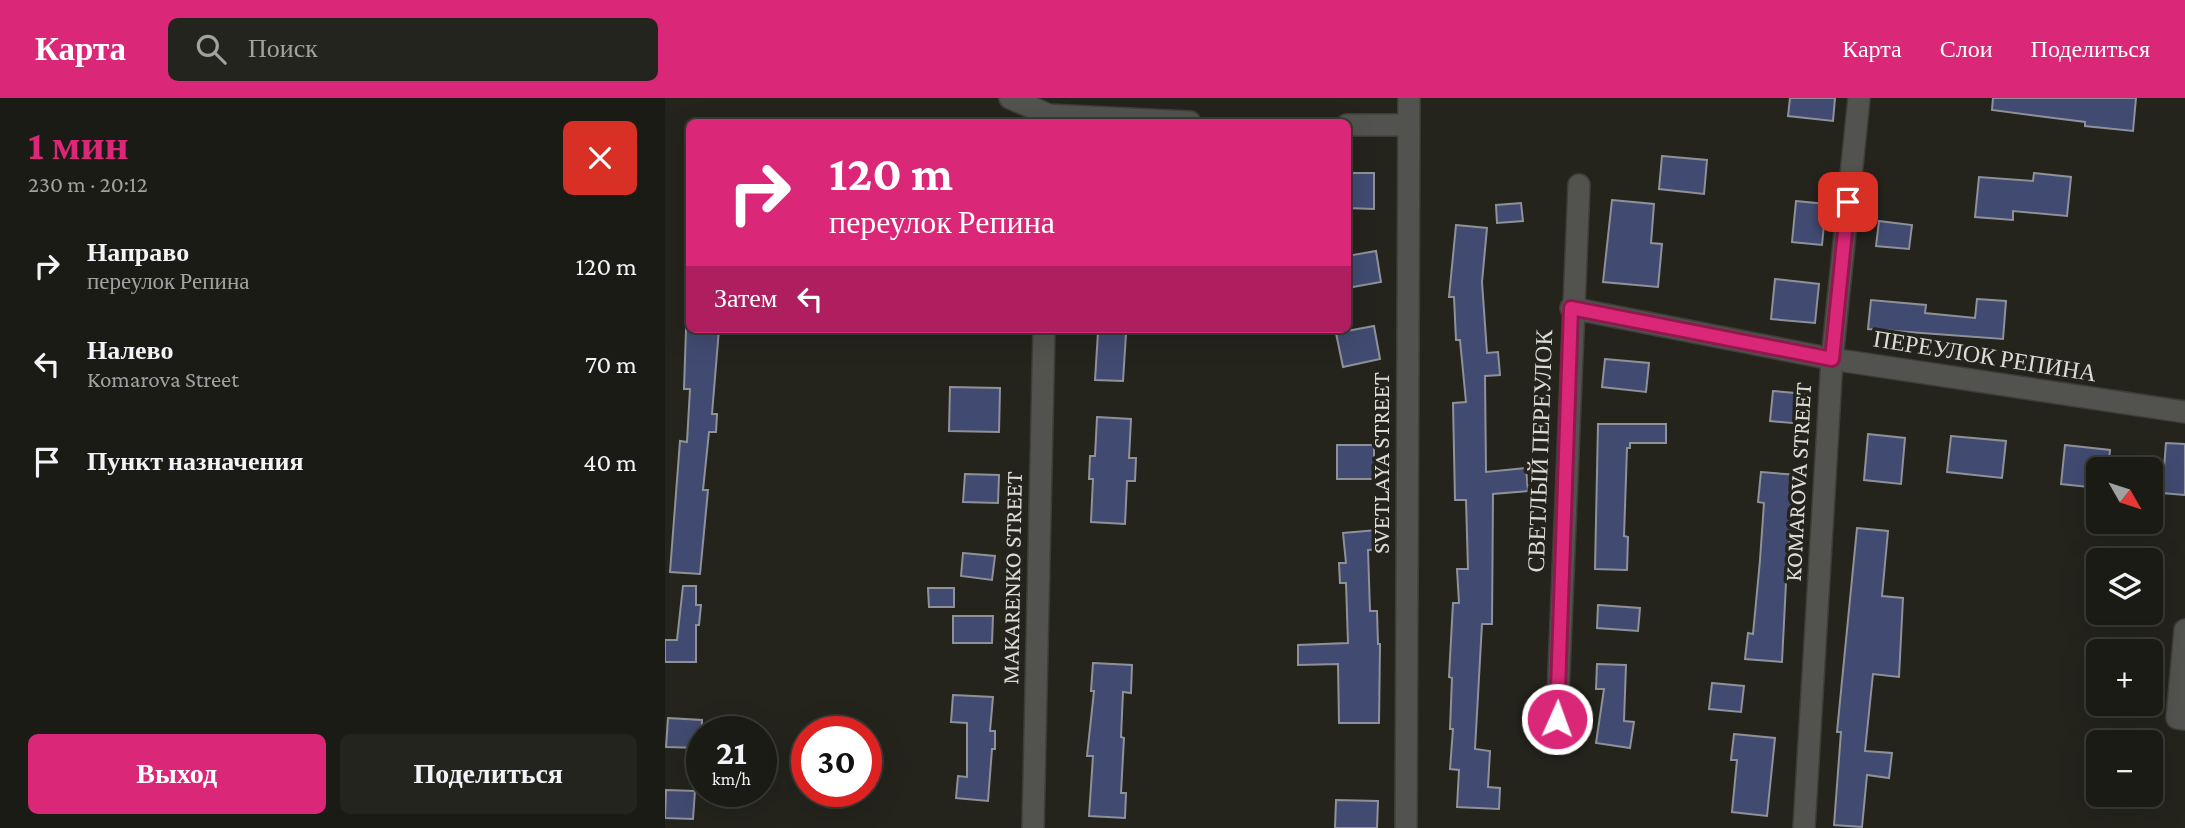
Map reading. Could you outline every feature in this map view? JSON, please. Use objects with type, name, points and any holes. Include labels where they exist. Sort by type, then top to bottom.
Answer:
[{"type":"street","points":[[1010,98],[1049,112],[1148,119]]},
{"type":"street","name":"SVETLAYA STREET","points":[[1406,828],[1409,98]]},
{"type":"street","name":"KOMAROVA STREET","points":[[1804,828],[1832,359],[1859,98]]},
{"type":"street","points":[[1351,125],[1408,125]]},
{"type":"street","name":"СВЕТЛЫЙ ПЕРЕУЛОК","points":[[1557,719],[1571,308],[1579,185]]},
{"type":"street","name":"ПЕРЕУЛОК РЕПИНА","points":[[1571,308],[1832,359],[2185,412]]},
{"type":"street","name":"MAKARENKO STREET","points":[[1033,828],[1044,333]]},
{"type":"street","points":[[2185,630],[2177,718],[2185,719]]},
{"type":"building","points":[[1790,98],[1835,98],[1833,121],[1788,116]]},
{"type":"building","points":[[1993,98],[2136,98],[2133,131],[2085,126],[2085,122],[1992,110]]},
{"type":"building","points":[[1662,156],[1707,160],[1704,194],[1659,189]]},
{"type":"building","points":[[1351,173],[1374,173],[1374,209],[1351,208]]},
{"type":"building","points":[[2034,173],[2071,177],[2067,216],[2013,211],[2013,220],[1975,217],[1979,177],[2033,181]]},
{"type":"building","points":[[1612,200],[1654,204],[1651,243],[1662,244],[1658,287],[1603,282]]},
{"type":"building","points":[[1796,201],[1826,204],[1822,245],[1792,242]]},
{"type":"building","points":[[1521,203],[1523,221],[1497,223],[1496,205]]},
{"type":"building","points":[[1879,221],[1912,225],[1909,249],[1876,246]]},
{"type":"building","points":[[1456,225],[1487,228],[1482,282],[1487,353],[1498,352],[1500,375],[1485,376],[1486,472],[1526,468],[1528,491],[1493,494],[1492,624],[1482,624],[1475,749],[1490,751],[1488,787],[1500,788],[1499,809],[1457,807],[1459,770],[1450,769],[1453,729],[1450,729],[1452,678],[1449,677],[1453,603],[1459,603],[1457,569],[1468,569],[1466,500],[1455,500],[1453,403],[1466,402],[1460,340],[1456,340],[1454,297],[1449,297]]},
{"type":"building","points":[[1376,251],[1381,282],[1351,287],[1351,255]]},
{"type":"building","points":[[1775,279],[1819,284],[1815,323],[1771,319]]},
{"type":"building","points":[[1977,299],[2006,301],[2003,339],[1868,329],[1871,300],[1926,305],[1925,313],[1975,318]]},
{"type":"building","points":[[1374,326],[1380,359],[1343,367],[1336,333],[1351,333],[1351,330]]},
{"type":"building","points":[[686,329],[686,333],[719,333],[712,414],[717,414],[716,432],[709,432],[703,490],[708,490],[700,574],[670,572],[680,441],[687,442],[690,389],[684,389]]},
{"type":"building","points":[[1098,333],[1126,334],[1123,381],[1095,380]]},
{"type":"building","points":[[1605,359],[1649,363],[1646,392],[1602,387]]},
{"type":"building","points":[[950,387],[1000,388],[999,432],[949,431]]},
{"type":"building","points":[[1773,391],[1807,394],[1804,424],[1770,421]]},
{"type":"building","points":[[1097,417],[1131,419],[1129,458],[1136,458],[1135,481],[1127,481],[1125,524],[1091,522],[1093,479],[1089,479],[1090,456],[1095,456]]},
{"type":"building","points":[[1598,424],[1666,424],[1666,443],[1630,443],[1630,448],[1627,448],[1624,536],[1628,537],[1627,570],[1595,569]]},
{"type":"building","points":[[1868,434],[1905,438],[1901,484],[1864,480]]},
{"type":"building","points":[[1951,436],[2006,441],[2002,478],[1947,472]]},
{"type":"building","points":[[2166,443],[2185,444],[2185,495],[2163,493]]},
{"type":"building","points":[[1337,445],[1374,445],[1374,479],[1337,479]]},
{"type":"building","points":[[2065,445],[2110,450],[2109,457],[2086,457],[2086,487],[2061,484]]},
{"type":"building","points":[[1761,472],[1798,475],[1787,563],[1782,662],[1745,659],[1748,633],[1753,634],[1760,560],[1764,503],[1758,502]]},
{"type":"building","points":[[965,474],[999,475],[998,503],[963,502]]},
{"type":"building","points":[[1857,528],[1888,531],[1882,596],[1903,598],[1899,677],[1873,674],[1865,751],[1892,753],[1889,778],[1867,775],[1862,827],[1834,825],[1841,732],[1837,732]]},
{"type":"building","points":[[1377,530],[1379,549],[1368,550],[1370,611],[1377,611],[1380,644],[1379,723],[1339,723],[1338,664],[1298,665],[1298,645],[1348,643],[1346,583],[1340,583],[1339,563],[1346,563],[1343,533]]},
{"type":"building","points":[[963,553],[995,556],[992,580],[961,576]]},
{"type":"building","points":[[683,586],[696,586],[696,605],[701,605],[699,625],[696,625],[696,662],[665,662],[665,640],[677,640]]},
{"type":"building","points":[[928,588],[954,588],[954,607],[929,607]]},
{"type":"building","points":[[1598,605],[1640,608],[1638,631],[1597,628]]},
{"type":"building","points":[[953,616],[993,616],[992,643],[953,643]]},
{"type":"building","points":[[1093,663],[1132,665],[1131,693],[1123,692],[1121,793],[1126,793],[1125,818],[1089,816],[1093,756],[1087,756],[1094,691],[1091,691]]},
{"type":"building","points":[[1597,664],[1626,665],[1624,721],[1634,722],[1630,748],[1596,743],[1604,689],[1596,689]]},
{"type":"building","points":[[1712,683],[1744,686],[1741,712],[1709,709]]},
{"type":"building","points":[[953,695],[993,697],[990,731],[995,731],[995,749],[992,749],[988,801],[956,798],[958,776],[967,777],[967,723],[951,722]]},
{"type":"building","points":[[668,718],[686,719],[686,748],[666,747]]},
{"type":"building","points":[[1734,734],[1775,738],[1767,816],[1732,812],[1737,760],[1731,760]]},
{"type":"building","points":[[666,790],[686,791],[686,807],[694,807],[693,819],[665,818]]},
{"type":"building","points":[[1336,800],[1378,801],[1377,828],[1335,828]]},
{"type":"route","points":[[1557,719],[1571,308],[1832,359],[1848,202]]}]
